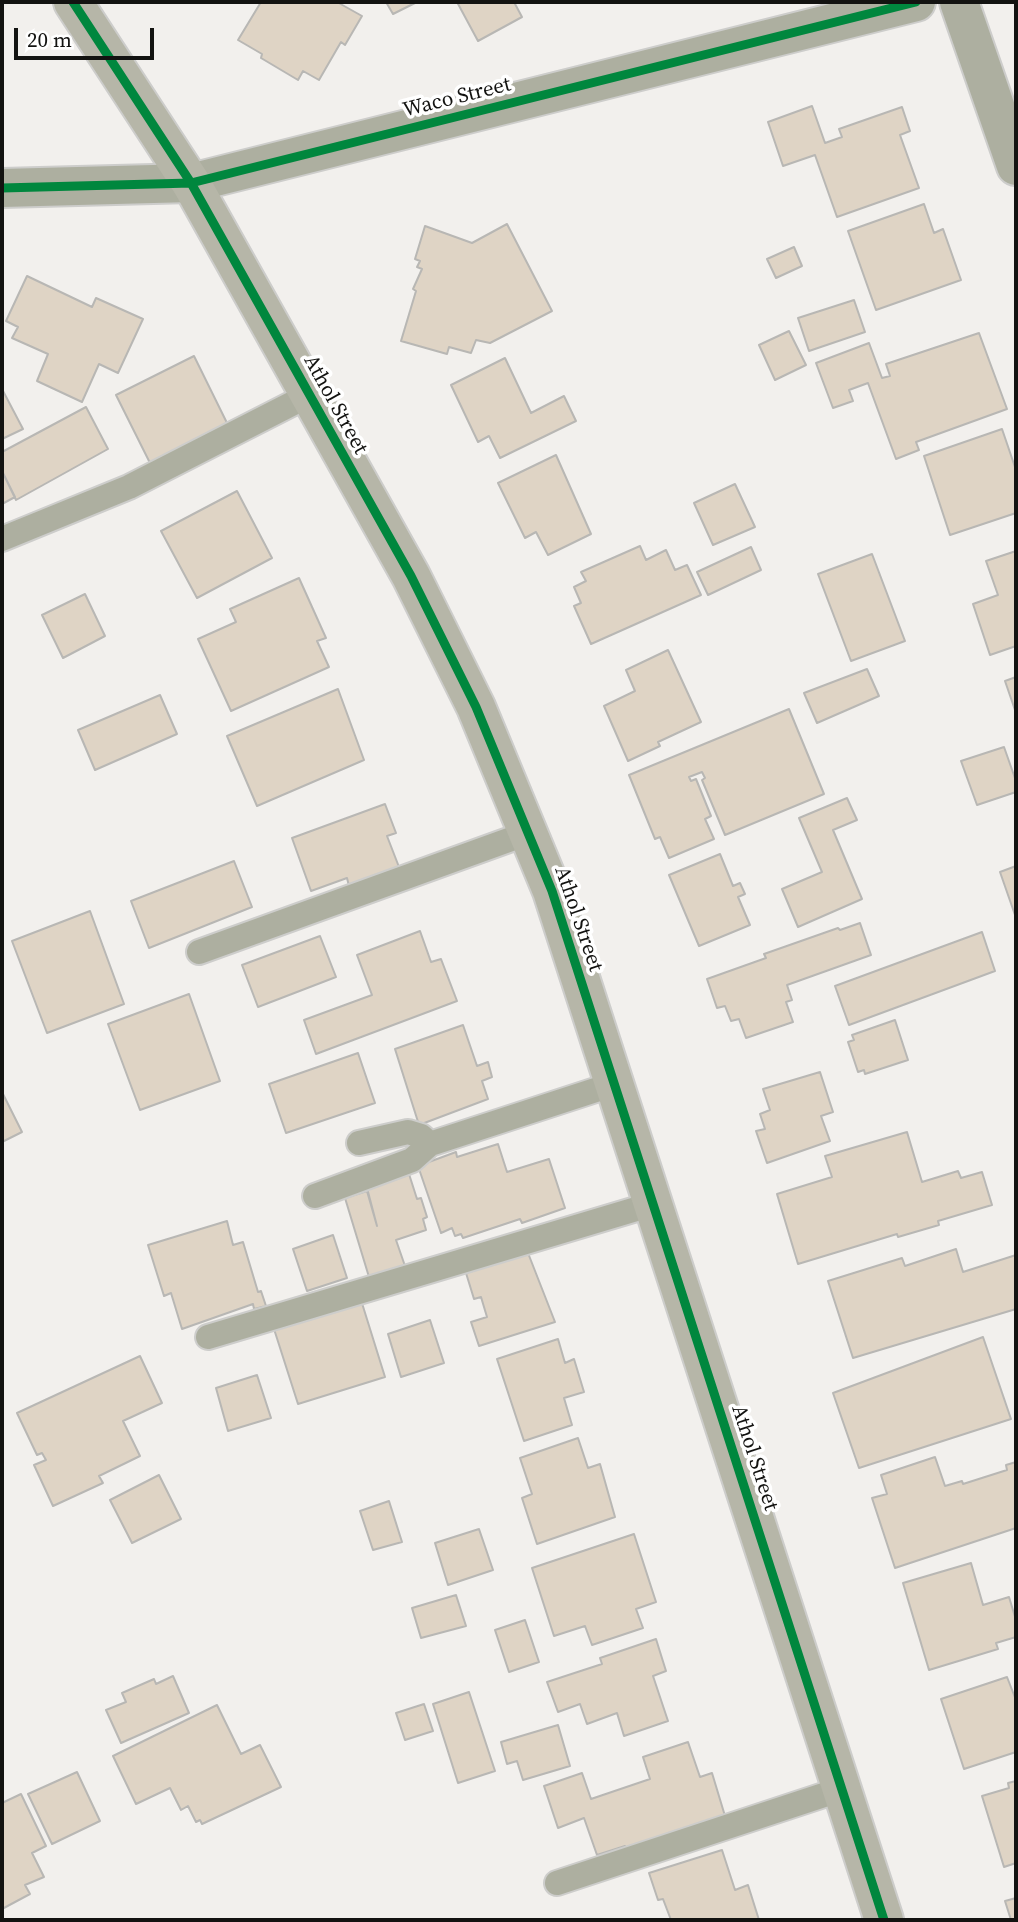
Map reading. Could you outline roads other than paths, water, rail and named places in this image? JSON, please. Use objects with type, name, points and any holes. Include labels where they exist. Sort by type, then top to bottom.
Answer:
[{"type":"street","name":"Athol Street","points":[[73,2],[191,183],[417,588],[476,707],[552,891],[884,1920]]},
{"type":"street","name":"Waco Street","points":[[2,188],[191,183],[916,2]]},
{"type":"street","points":[[959,2],[1016,166]]},
{"type":"lane","points":[[2,539],[129,487],[309,394]]},
{"type":"lane","points":[[199,952],[528,833]]},
{"type":"lane","points":[[315,1196],[412,1160],[430,1144],[614,1084]]},
{"type":"lane","points":[[359,1143],[408,1132],[421,1136],[430,1144]]},
{"type":"lane","points":[[208,1337],[653,1203]]},
{"type":"lane","points":[[557,1883],[842,1789]]}]
